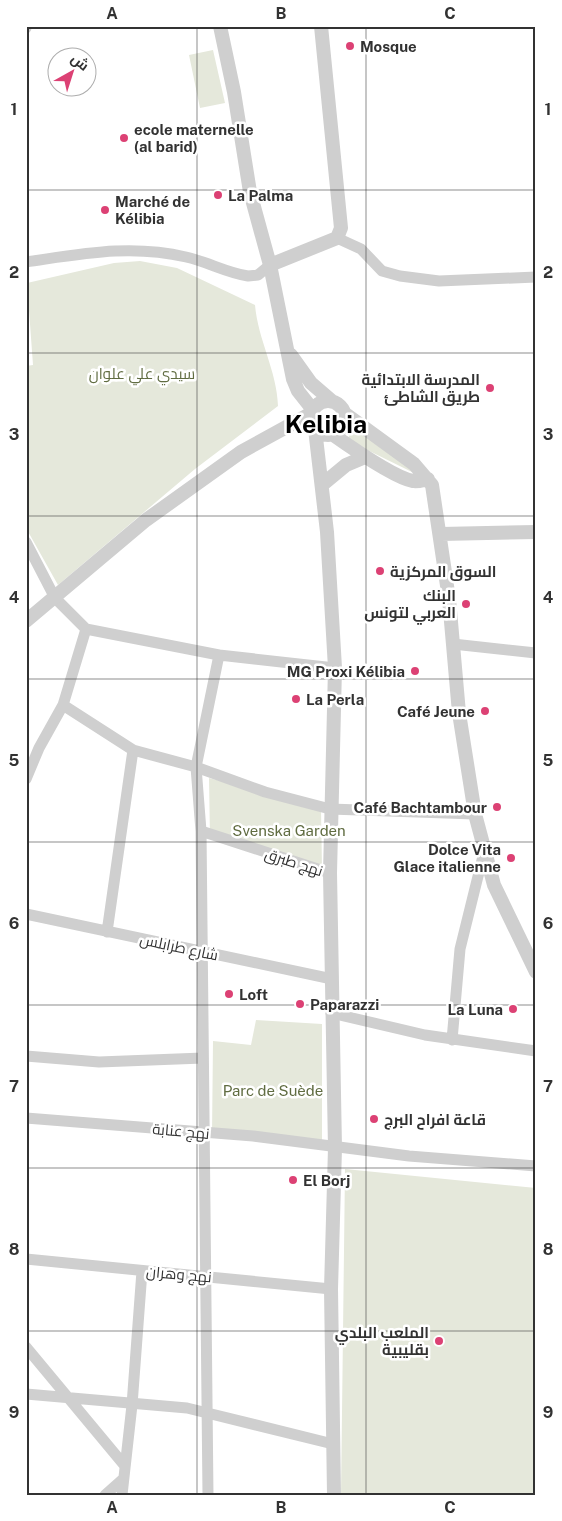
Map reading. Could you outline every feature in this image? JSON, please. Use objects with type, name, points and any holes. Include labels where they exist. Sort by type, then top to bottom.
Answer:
[{"type":"street","points":[[220,26],[234,92],[250,192],[270,265],[286,346],[298,391],[314,420],[325,435],[332,434],[341,429],[344,424],[344,413]]},
{"type":"street","points":[[321,26],[342,223],[338,238]]},
{"type":"street","points":[[26,262],[107,250],[135,249],[185,257],[248,276],[258,275],[270,265],[338,238],[361,249],[382,271],[400,276],[439,281],[536,277]]},
{"type":"street","points":[[286,346],[311,383],[339,405],[344,413],[414,464],[428,479],[434,494],[441,534],[459,713],[475,814],[494,885],[536,972]]},
{"type":"street","points":[[333,402],[319,404],[314,420],[322,484],[335,668],[330,809],[335,1148],[331,1289],[334,1495]]},
{"type":"street","points":[[26,621],[146,520],[242,452],[272,436],[314,420]]},
{"type":"street","points":[[332,434],[365,457],[410,480],[428,479]]},
{"type":"street","points":[[322,484],[338,470],[365,457]]},
{"type":"street","points":[[441,534],[536,532]]},
{"type":"street","points":[[26,542],[55,598],[86,629],[219,655],[335,668]]},
{"type":"street","points":[[26,779],[39,748],[63,705],[86,629]]},
{"type":"street","points":[[453,644],[536,653]]},
{"type":"street","points":[[208,1495],[206,1412],[206,1134],[203,1058],[201,831],[196,767],[219,655]]},
{"type":"street","points":[[63,705],[133,750],[196,767],[266,792],[330,809],[475,814]]},
{"type":"street","points":[[107,932],[133,750]]},
{"type":"street","name":"نهج طبرق","points":[[201,831],[330,873]]},
{"type":"street","points":[[452,1040],[460,948],[484,852]]},
{"type":"street","name":"شارع طرابلس","points":[[26,914],[332,979]]},
{"type":"street","points":[[332,1013],[452,1040],[536,1051]]},
{"type":"street","points":[[26,1056],[98,1062],[203,1058]]},
{"type":"street","name":"نهج عنابة","points":[[26,1118],[295,1140],[335,1148],[409,1156],[536,1166]]},
{"type":"street","name":"نهج وهران","points":[[26,1259],[331,1289]]},
{"type":"street","points":[[122,1495],[132,1405],[142,1271]]},
{"type":"street","points":[[26,1347],[125,1466]]},
{"type":"street","points":[[26,1394],[132,1405],[168,1406],[206,1412],[333,1444]]},
{"type":"street","points":[[105,1495],[123,1479]]},
{"type":"green space","points":[[213,50],[225,103],[200,108],[189,55]]},
{"type":"green space","name":"سيدي علي علوان","points":[[140,261],[177,268],[255,305],[277,393],[278,406],[195,469],[58,585],[26,528],[26,366],[33,365],[27,283],[114,263]]},
{"type":"green space","points":[[355,424],[416,474],[347,440]]},
{"type":"green space","name":"Svenska Garden","points":[[209,778],[321,808],[322,870],[210,838]]},
{"type":"green space","name":"Parc de Suède","points":[[256,1020],[322,1024],[322,1143],[212,1135],[213,1041],[251,1045]]},
{"type":"green space","name":"الملعب البلدي بقليبية","points":[[345,1169],[536,1188],[536,1495],[341,1495]]},
{"type":"place","name":"Mosque","points":[[350,46]]},
{"type":"place","name":"ecole maternelle (al barid)","points":[[124,138]]},
{"type":"place","name":"La Palma","points":[[218,195]]},
{"type":"place","name":"Marché de Kélibia","points":[[105,210]]},
{"type":"place","name":"المدرسة الابتدائية طريق الشاطئ","points":[[490,388]]},
{"type":"place","name":"السوق المركزية","points":[[380,571]]},
{"type":"place","name":"البنك العربي لتونس","points":[[466,604]]},
{"type":"place","name":"MG Proxi Kélibia","points":[[415,671]]},
{"type":"place","name":"La Perla","points":[[296,699]]},
{"type":"place","name":"Café Jeune","points":[[485,711]]},
{"type":"place","name":"Café Bachtambour","points":[[497,807]]},
{"type":"place","name":"Dolce Vita Glace italienne","points":[[511,858]]},
{"type":"place","name":"Loft","points":[[229,994]]},
{"type":"place","name":"Paparazzi","points":[[300,1004]]},
{"type":"place","name":"La Luna","points":[[513,1009]]},
{"type":"place","name":"قاعة افراح البرج","points":[[374,1119]]},
{"type":"place","name":"El Borj","points":[[293,1180]]},
{"type":"place","name":"الملعب البلدي بقليبية","points":[[439,1341]]},
{"type":"district","name":"Kelibia","points":[[326,424]]}]
